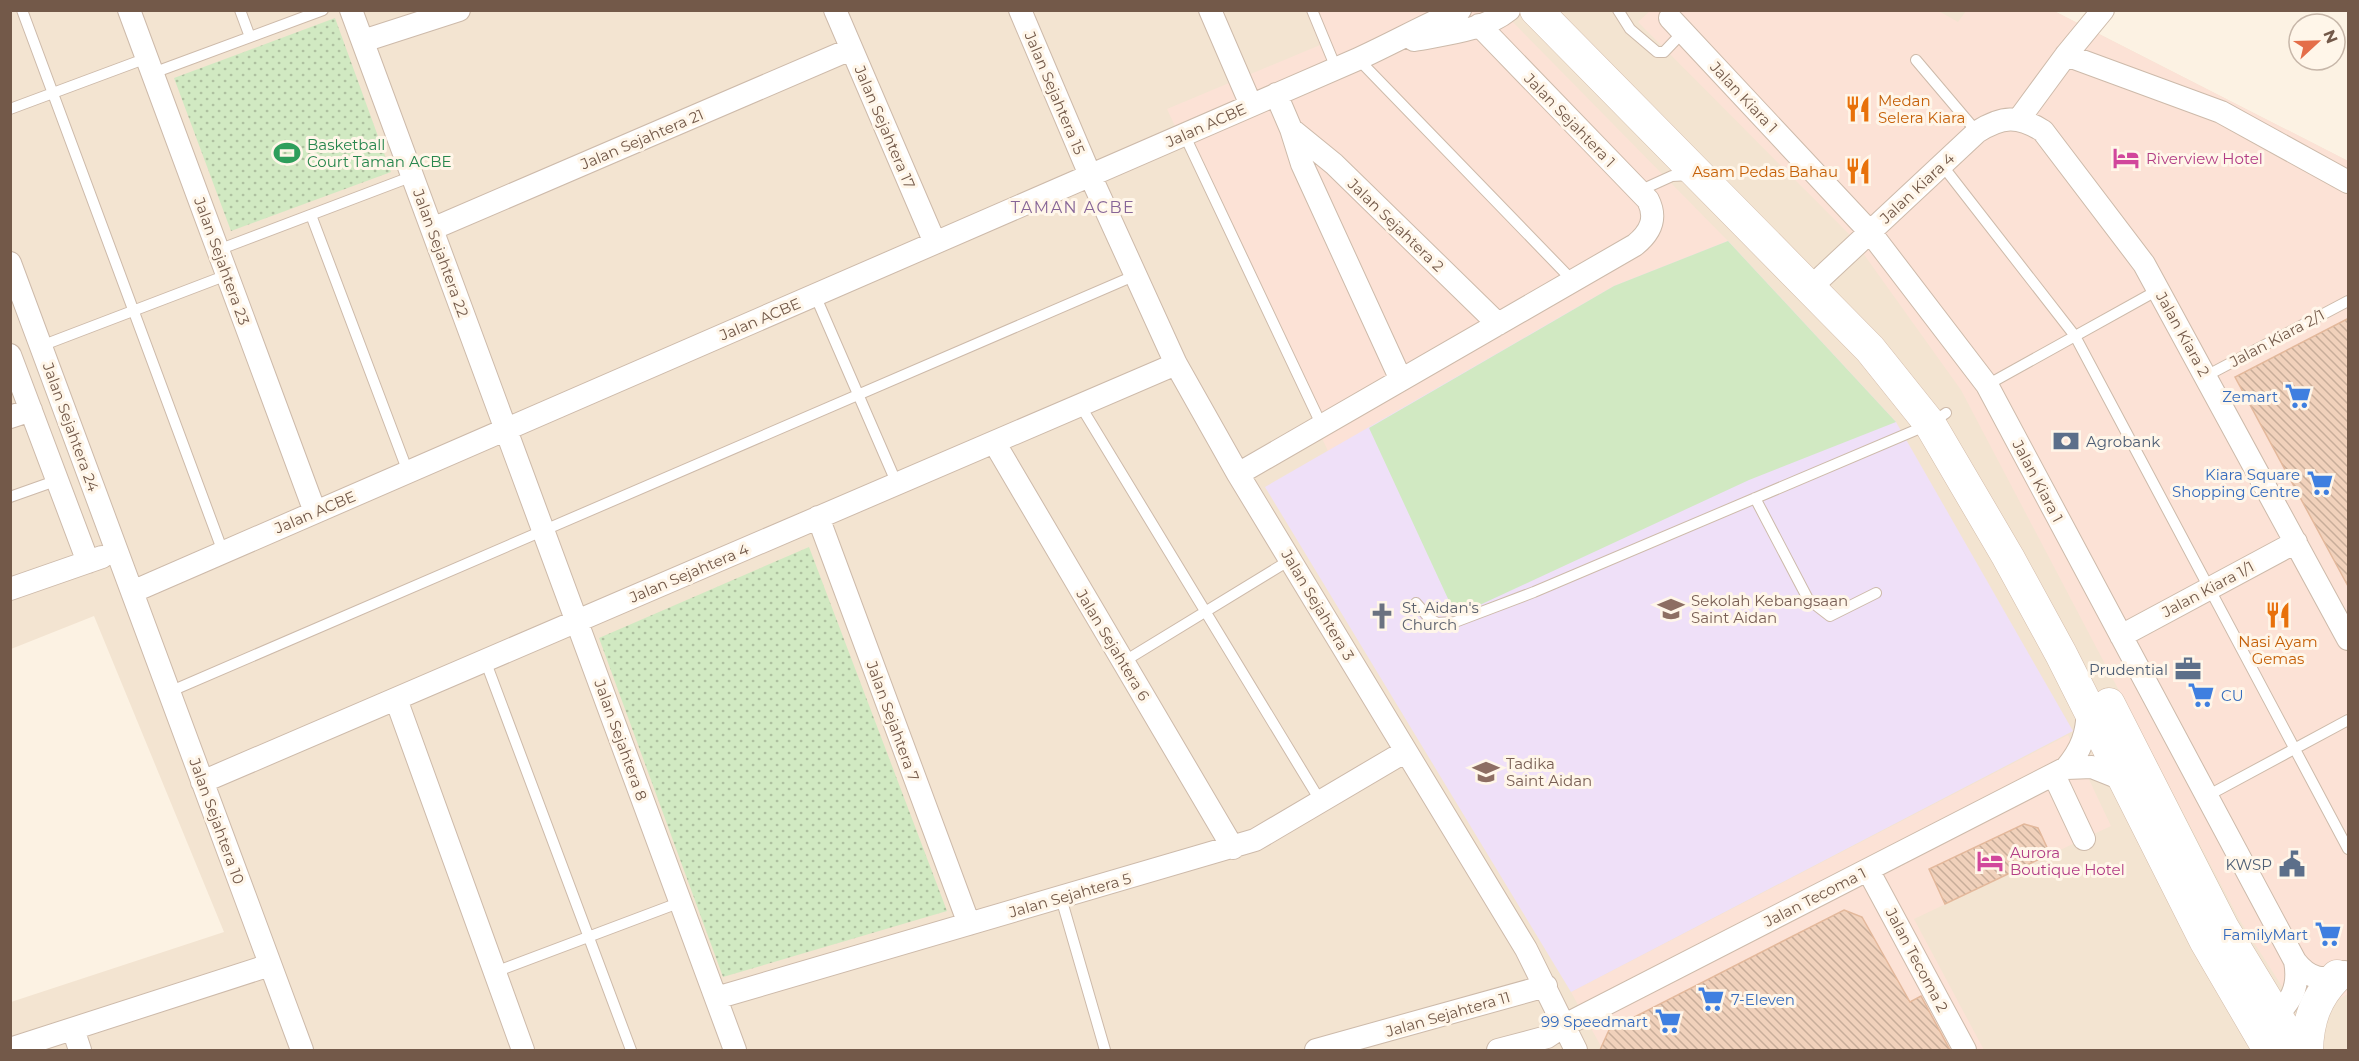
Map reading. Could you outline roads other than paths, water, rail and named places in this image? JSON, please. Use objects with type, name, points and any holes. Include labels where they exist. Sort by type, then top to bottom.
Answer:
[{"type":"main road","points":[[1536,10],[1699,176],[1817,281]]},
{"type":"main road","points":[[1566,10],[1817,281],[1870,349],[1938,418],[2025,545],[2086,659],[2223,928],[2268,1034]]},
{"type":"main road","points":[[1938,418],[2008,557],[2061,654],[2122,780],[2206,942],[2268,1034],[2297,1050]]},
{"type":"main road","points":[[2307,1050],[2308,1034],[2316,1003],[2325,988],[2343,973]]},
{"type":"street","name":"Jalan Sejahtera 23","points":[[129,10],[315,512]]},
{"type":"street","name":"Jalan Sejahtera 22","points":[[351,10],[506,429]]},
{"type":"street","points":[[363,41],[459,10]]},
{"type":"street","name":"Jalan Sejahtera 17","points":[[835,10],[935,243]]},
{"type":"street","name":"Jalan Sejahtera 15","points":[[1020,10],[1090,175]]},
{"type":"street","points":[[1210,10],[1251,105]]},
{"type":"street","name":"Jalan ACBE","points":[[1389,45],[1422,18],[1460,10]]},
{"type":"street","name":"Jalan ACBE","points":[[132,592],[1389,45],[1448,34],[1479,25],[1509,10]]},
{"type":"street","points":[[2019,119],[2066,55],[2103,10]]},
{"type":"street","name":"Jalan Sejahtera 1","points":[[1479,25],[1651,206],[1653,219],[1649,230],[1635,245],[1573,281]]},
{"type":"street","name":"Jalan Kiara 1","points":[[1676,25],[1870,232],[1987,385],[2295,961],[2308,975],[2317,979],[2343,973]]},
{"type":"street","name":"Jalan Sejahtera 21","points":[[432,229],[851,49]]},
{"type":"street","points":[[2066,55],[2221,112],[2349,182]]},
{"type":"street","name":"Jalan Sejahtera 2","points":[[1276,94],[1291,129],[1302,164],[1401,380]]},
{"type":"street","name":"Jalan Kiara 4","points":[[1817,281],[1977,132],[1990,124],[2019,119]]},
{"type":"street","name":"Jalan Kiara 2","points":[[2019,119],[2043,131],[2144,264],[2349,639]]},
{"type":"street","name":"Jalan Sejahtera 2","points":[[1291,129],[1334,164],[1498,324]]},
{"type":"street","name":"Jalan Sejahtera 3","points":[[1090,175],[1176,364],[1238,474],[1526,949],[1576,1050]]},
{"type":"street","name":"Jalan Sejahtera 24","points":[[10,263],[132,592]]},
{"type":"street","points":[[1238,474],[1573,281]]},
{"type":"street","points":[[10,355],[21,413],[57,480],[87,562]]},
{"type":"street","name":"Jalan Sejahtera 4","points":[[202,782],[1176,364]]},
{"type":"street","name":"Jalan Sejahtera 8","points":[[506,429],[735,1050]]},
{"type":"street","name":"Jalan Sejahtera 6","points":[[994,442],[1233,848]]},
{"type":"street","name":"Jalan Sejahtera 7","points":[[818,517],[969,924]]},
{"type":"street","name":"Jalan Kiara 1/1","points":[[2121,636],[2296,542]]},
{"type":"street","points":[[10,589],[117,551]]},
{"type":"street","name":"Jalan Sejahtera 10","points":[[132,592],[302,1050]]},
{"type":"street","points":[[396,699],[523,1050]]},
{"type":"street","points":[[2060,771],[2083,745],[2087,732],[2088,710]]},
{"type":"street","name":"Jalan Sejahtera 5","points":[[716,998],[1233,848],[1275,830],[1406,751]]},
{"type":"street","points":[[2060,771],[2092,767],[2122,780]]},
{"type":"street","points":[[2060,771],[2084,838]]},
{"type":"street","name":"Jalan Tecoma 1","points":[[1498,1050],[1547,1037],[1565,1025],[2060,771]]},
{"type":"street","name":"Jalan Tecoma 2","points":[[1868,870],[1965,1050]]},
{"type":"street","points":[[2268,1034],[2292,998],[2296,987],[2295,961]]},
{"type":"street","points":[[10,1049],[270,965]]},
{"type":"street","name":"Jalan Sejahtera 11","points":[[1316,1050],[1546,986]]},
{"type":"street","points":[[73,1029],[80,1050]]},
{"type":"lane","points":[[22,10],[223,552]]},
{"type":"lane","points":[[240,10],[250,38]]},
{"type":"lane","points":[[10,109],[53,93],[250,38],[323,10]]},
{"type":"lane","points":[[1312,10],[1336,68]]},
{"type":"lane","points":[[1618,10],[1630,29],[1657,52],[1664,52],[1676,25]]},
{"type":"lane","points":[[1358,59],[1573,281]]},
{"type":"lane","points":[[1916,60],[1977,132]]},
{"type":"lane","points":[[1184,134],[1322,426]]},
{"type":"lane","points":[[1942,165],[2075,336],[2349,849]]},
{"type":"lane","points":[[218,250],[413,176]]},
{"type":"lane","points":[[1639,191],[1672,176],[1699,176]]},
{"type":"lane","points":[[311,214],[408,472]]},
{"type":"lane","points":[[169,692],[1136,274]]},
{"type":"lane","points":[[41,346],[227,276]]},
{"type":"lane","points":[[1987,385],[2158,290]]},
{"type":"lane","points":[[815,295],[897,484]]},
{"type":"lane","name":"Jalan Kiara 2/1","points":[[2206,376],[2349,301]]},
{"type":"lane","points":[[1080,405],[1321,802]]},
{"type":"lane","points":[[1416,603],[1429,618],[1437,623],[1455,622],[1534,592],[1938,418]]},
{"type":"lane","points":[[10,497],[57,480]]},
{"type":"lane","points":[[1755,498],[1808,599],[1830,616],[1876,593]]},
{"type":"lane","points":[[1123,662],[1290,560]]},
{"type":"lane","points":[[485,660],[631,1050]]},
{"type":"lane","points":[[2206,796],[2349,720]]},
{"type":"lane","points":[[1061,898],[1105,1050]]},
{"type":"lane","points":[[495,972],[681,902]]},
{"type":"place","name":"Medan Selera Kiara","points":[[1858,109]]},
{"type":"place","name":"Basketball Court Taman ACBE","points":[[287,153]]},
{"type":"place","name":"Riverview Hotel","points":[[2126,158]]},
{"type":"place","name":"Asam Pedas Bahau","points":[[1858,171]]},
{"type":"place","name":"Zemart","points":[[2298,396]]},
{"type":"place","name":"Agrobank","points":[[2066,441]]},
{"type":"place","name":"Kiara Square Shopping Centre","points":[[2320,483]]},
{"type":"place","name":"Sekolah Kebangsaan Saint Aidan","points":[[1671,609]]},
{"type":"place","name":"Nasi Ayam Gemas","points":[[2278,615]]},
{"type":"place","name":"St. Aidan's Church","points":[[1382,616]]},
{"type":"place","name":"Prudential","points":[[2188,669]]},
{"type":"place","name":"CU","points":[[2201,695]]},
{"type":"place","name":"Tadika Saint Aidan","points":[[1486,772]]},
{"type":"place","name":"Aurora Boutique Hotel","points":[[1990,861]]},
{"type":"place","name":"KWSP","points":[[2292,864]]},
{"type":"place","name":"FamilyMart","points":[[2328,934]]},
{"type":"place","name":"7-Eleven","points":[[1711,999]]},
{"type":"place","name":"99 Speedmart","points":[[1668,1021]]},
{"type":"district","name":"TAMAN ACBE","points":[[1073,207]]}]
